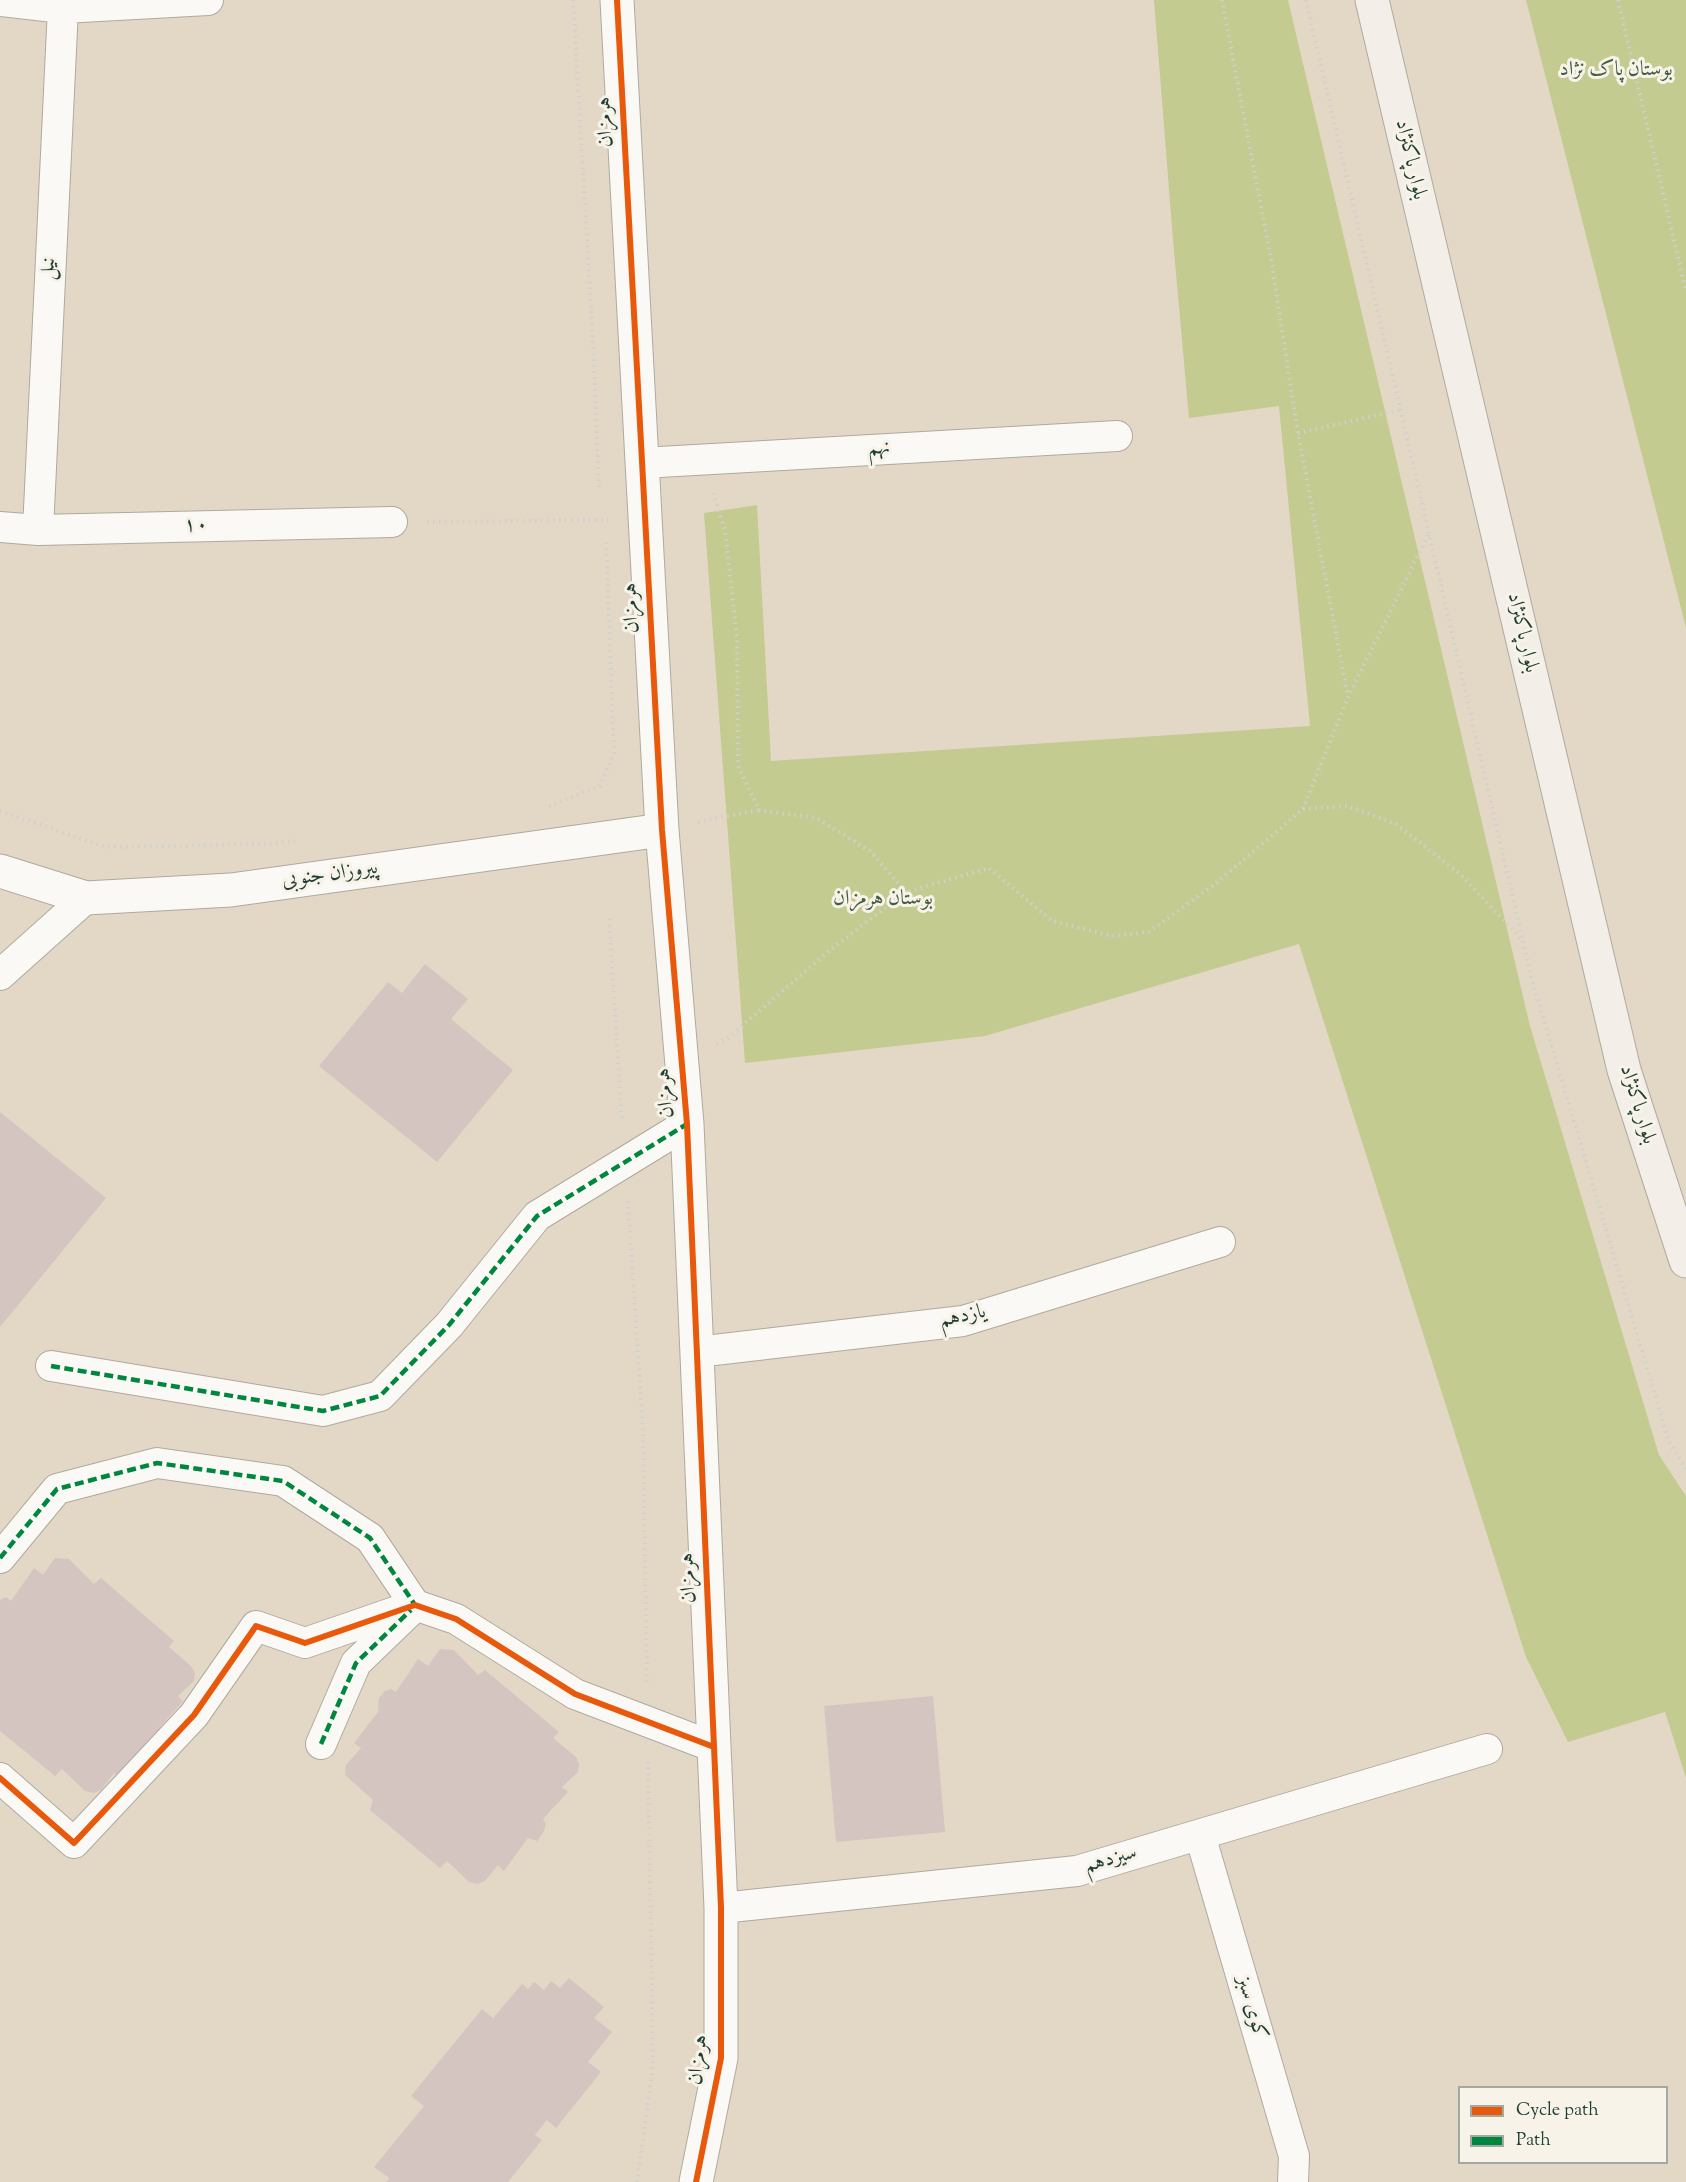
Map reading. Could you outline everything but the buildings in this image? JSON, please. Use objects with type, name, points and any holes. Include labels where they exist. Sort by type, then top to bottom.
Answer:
[{"type":"main road","name":"بلوار پاکنژاد","points":[[1372,0],[1624,1070],[1686,1261]]},
{"type":"street","points":[[0,1],[63,8],[208,0]]},
{"type":"street","name":"هرمزان","points":[[617,0],[662,830],[687,1124],[721,1908],[721,2058],[696,2182]]},
{"type":"street","name":"نیل","points":[[38,530],[63,8]]},
{"type":"street","name":"نهم","points":[[642,463],[1117,436]]},
{"type":"street","name":"۱۰","points":[[0,527],[38,530],[392,522]]},
{"type":"street","name":"پیروزان جنوبی","points":[[0,871],[86,898],[231,890],[662,830]]},
{"type":"street","points":[[0,975],[86,898]]},
{"type":"street","points":[[51,1366],[323,1411],[380,1396],[449,1325],[537,1216],[687,1124]]},
{"type":"street","name":"یازدهم","points":[[696,1352],[963,1321],[1220,1242]]},
{"type":"street","points":[[0,1558],[57,1489],[157,1463],[283,1481],[370,1538],[415,1605],[456,1619],[575,1694],[714,1747]]},
{"type":"street","points":[[321,1744],[356,1663],[415,1605]]},
{"type":"street","points":[[0,1778],[74,1843],[194,1716],[256,1626],[305,1643],[415,1605]]},
{"type":"street","name":"سیزدهم","points":[[721,1908],[1077,1871],[1487,1749]]},
{"type":"street","name":"کوی سبز","points":[[1200,1834],[1294,2156],[1293,2182]]},
{"type":"path","points":[[1222,0],[1272,265],[1298,433],[1348,697]]},
{"type":"path","points":[[1306,0],[1523,942],[1669,1442],[1686,1469]]},
{"type":"path","points":[[1618,0],[1686,292]]},
{"type":"path","points":[[1298,433],[1400,410]]},
{"type":"path","points":[[703,459],[725,531],[737,638],[738,766],[759,810]]},
{"type":"path","points":[[392,522],[645,519]]},
{"type":"path","points":[[681,1064],[728,1038],[830,950],[906,892],[989,868],[1052,921],[1112,936],[1149,932],[1215,885],[1302,810],[1348,697],[1429,533]]},
{"type":"path","points":[[1302,810],[1348,806],[1396,824],[1460,874],[1523,942]]},
{"type":"path","points":[[662,830],[759,810],[816,818],[870,851],[906,892]]},
{"type":"path","points":[[609,919],[622,1122]]},
{"type":"path","points":[[637,2182],[653,2066],[648,1756]]},
{"type":"green space","name":"بوستان هرمزان","points":[[1154,0],[1288,0],[1530,1026],[1659,1455],[1686,1496],[1686,1778],[1665,1712],[1568,1742],[1526,1657],[1299,944],[985,1036],[745,1063],[704,513],[757,505],[771,761],[1310,726],[1279,406],[1189,418]]},
{"type":"green space","name":"بوستان پاک نژاد","points":[[1526,0],[1686,0],[1686,628]]},
{"type":"marked path","points":[[51,1366],[323,1411],[380,1396],[449,1325],[537,1216],[687,1124]]},
{"type":"marked path","points":[[0,1558],[57,1489],[157,1463],[283,1481],[370,1538],[415,1605]]},
{"type":"marked path","points":[[321,1744],[356,1663],[411,1610]]},
{"type":"cycle path","points":[[617,0],[662,830],[687,1124],[721,1908],[721,2058],[696,2182]]},
{"type":"cycle path","points":[[0,1778],[74,1843],[194,1715],[256,1626],[305,1643],[415,1605],[456,1619],[575,1694],[714,1747]]}]
